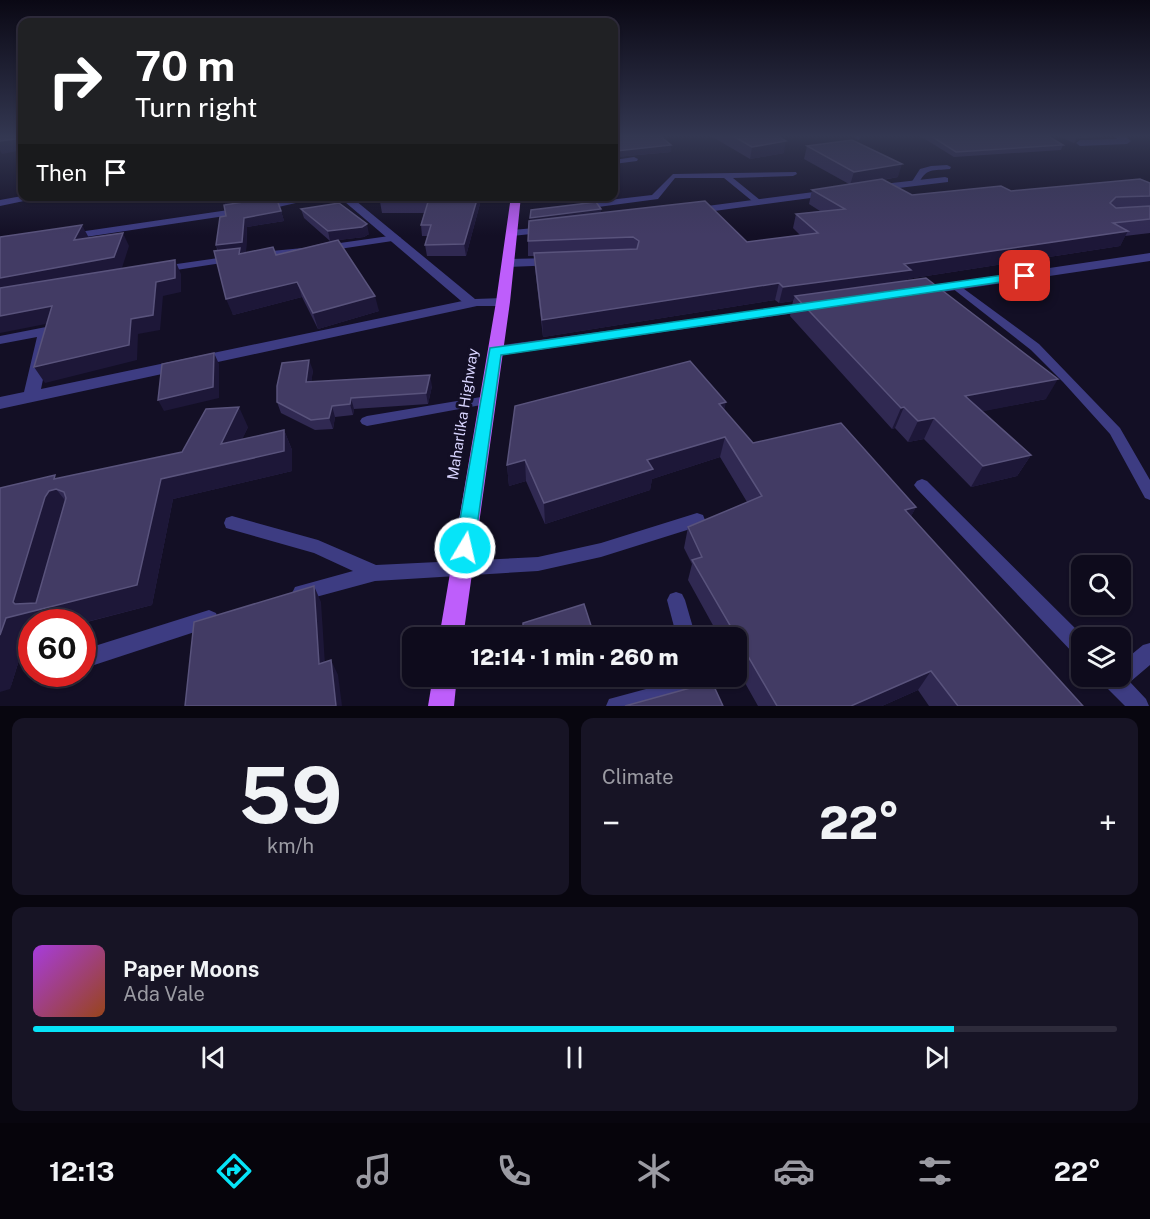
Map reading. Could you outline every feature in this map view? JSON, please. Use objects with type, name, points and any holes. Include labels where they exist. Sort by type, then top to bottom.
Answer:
[{"type":"main road","name":"Maharlika Highway","points":[[453,627],[503,302],[515,201]]},
{"type":"main road","points":[[441,706],[444,687]]},
{"type":"street","points":[[863,189],[945,180]]},
{"type":"street","points":[[677,213],[839,192]]},
{"type":"street","points":[[0,203],[18,200]]},
{"type":"street","points":[[349,201],[472,303]]},
{"type":"street","points":[[512,233],[557,229]]},
{"type":"street","points":[[909,293],[1150,257]]},
{"type":"street","points":[[508,263],[567,262]]},
{"type":"street","points":[[0,403],[472,303],[503,302]]},
{"type":"street","points":[[495,351],[826,305]]},
{"type":"street","points":[[0,340],[46,330],[31,397]]},
{"type":"lane","points":[[915,183],[917,174],[923,169]]},
{"type":"lane","points":[[574,207],[656,197],[674,176],[793,174]]},
{"type":"lane","points":[[726,176],[758,202]]},
{"type":"lane","points":[[66,237],[292,201]]},
{"type":"lane","points":[[155,270],[396,238]]},
{"type":"lane","points":[[956,286],[1035,347],[1067,379],[1115,431],[1150,494]]},
{"type":"lane","points":[[367,421],[487,400]]},
{"type":"lane","points":[[922,485],[1071,637]]},
{"type":"lane","points":[[283,598],[375,573],[462,570],[538,564],[601,549],[697,520]]},
{"type":"lane","points":[[232,523],[318,547],[375,573]]},
{"type":"lane","points":[[675,600],[684,627]]},
{"type":"lane","points":[[96,656],[226,614]]},
{"type":"lane","points":[[1131,666],[1150,652]]},
{"type":"lane","points":[[616,706],[678,691],[680,687]]},
{"type":"lane","points":[[1120,687],[1139,706]]},
{"type":"building","points":[[848,169],[872,169],[854,172]]},
{"type":"building","points":[[882,179],[912,195],[1001,186],[1011,191],[1140,179],[1150,183],[1150,196],[1116,197],[1110,203],[1116,208],[1150,206],[1150,219],[1113,223],[1128,231],[904,264],[911,270],[783,287],[779,283],[542,320],[534,253],[637,249],[639,241],[633,237],[528,241],[529,221],[705,201],[747,242],[818,233],[796,214],[845,209],[812,190]]},
{"type":"building","points":[[250,201],[277,201],[281,211],[244,218],[242,242],[216,245],[220,217],[226,216],[224,205]]},
{"type":"building","points":[[477,201],[464,244],[425,245],[431,225],[421,225],[428,202],[380,202]]},
{"type":"building","points":[[596,202],[601,209],[530,218],[531,210]]},
{"type":"building","points":[[339,203],[367,224],[362,227],[328,231],[301,209]]},
{"type":"building","points":[[82,225],[74,240],[123,233],[114,257],[0,278],[0,237]]},
{"type":"building","points":[[338,240],[375,296],[313,313],[297,282],[226,299],[214,251],[240,248],[239,254],[273,247],[276,255]]},
{"type":"building","points":[[175,260],[175,278],[156,282],[153,315],[131,319],[129,345],[34,367],[52,306],[0,316],[0,288]]},
{"type":"building","points":[[926,278],[1058,379],[965,396],[1031,455],[983,466],[934,418],[918,421],[904,407],[901,408],[795,296]]},
{"type":"building","points":[[214,353],[213,387],[158,400],[162,364]]},
{"type":"building","points":[[309,360],[306,382],[430,375],[426,393],[351,398],[350,404],[332,406],[329,418],[311,420],[277,402],[277,386],[282,363]]},
{"type":"building","points":[[690,361],[726,402],[719,404],[753,443],[841,423],[916,507],[905,510],[1083,706],[958,706],[931,671],[851,706],[777,706],[747,654],[747,627],[731,627],[692,560],[702,557],[688,527],[762,496],[725,437],[647,460],[653,469],[544,503],[525,460],[507,465],[515,406]]},
{"type":"building","points":[[239,407],[221,444],[284,430],[284,451],[161,479],[137,585],[42,609],[18,609],[18,615],[6,618],[0,635],[0,488],[55,475],[54,479],[182,452],[206,409]],"holes":[[[56,489],[64,492],[66,498],[36,603],[15,604],[13,602],[45,497],[49,491]]]},
{"type":"building","points":[[314,586],[319,664],[331,660],[336,706],[185,706],[194,622]]},
{"type":"building","points":[[584,604],[591,627],[523,627],[523,623]]},
{"type":"building","points":[[694,687],[714,687],[723,706],[625,706]]},
{"type":"route","points":[[465,548],[495,351],[1025,276]]}]
